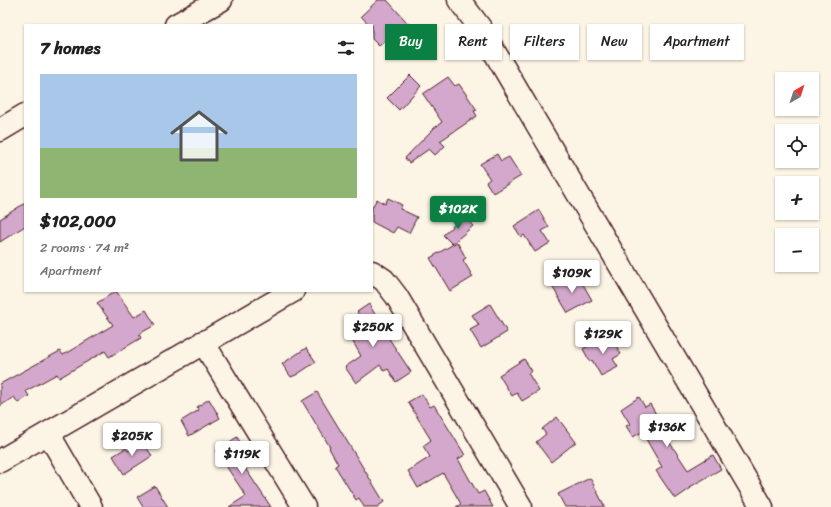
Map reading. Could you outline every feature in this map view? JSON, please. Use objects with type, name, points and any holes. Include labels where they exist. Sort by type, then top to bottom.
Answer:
[{"type":"street","points":[[178,24],[221,0]]},
{"type":"street","points":[[460,0],[481,29],[762,507]]},
{"type":"street","points":[[0,130],[24,116]]},
{"type":"street","points":[[373,273],[384,280],[397,297],[521,507]]},
{"type":"street","points":[[0,462],[203,342],[291,292]]},
{"type":"street","points":[[203,342],[304,507]]},
{"type":"street","points":[[48,433],[92,507]]},
{"type":"building","points":[[378,0],[387,0],[409,24],[385,24],[385,41],[379,46],[373,40],[373,24],[368,24],[361,16]]},
{"type":"building","points":[[410,75],[421,86],[399,110],[387,98]]},
{"type":"building","points":[[448,77],[455,86],[459,84],[477,110],[474,111],[477,116],[440,141],[445,146],[435,155],[429,149],[409,163],[405,158],[433,129],[442,122],[423,94]]},
{"type":"building","points":[[497,154],[501,161],[509,157],[521,176],[493,193],[486,182],[490,179],[480,164]]},
{"type":"building","points":[[388,198],[402,205],[400,209],[417,217],[409,233],[397,227],[393,233],[373,223],[373,205],[377,199],[385,204]]},
{"type":"building","points":[[24,204],[24,227],[0,242],[0,219]]},
{"type":"building","points":[[539,210],[549,227],[542,231],[550,243],[535,252],[524,235],[521,237],[514,226]]},
{"type":"building","points":[[464,216],[473,226],[452,244],[443,235]]},
{"type":"building","points":[[457,242],[466,258],[463,260],[473,277],[450,291],[430,258]]},
{"type":"building","points":[[568,277],[572,284],[580,279],[592,300],[568,313],[552,286]]},
{"type":"building","points":[[117,292],[134,317],[146,310],[155,325],[139,334],[141,338],[109,357],[105,351],[59,378],[57,374],[26,391],[29,396],[18,403],[14,397],[0,406],[0,384],[60,351],[63,355],[113,325],[97,303]]},
{"type":"building","points":[[369,304],[380,325],[411,372],[396,382],[388,369],[384,371],[380,365],[356,383],[345,367],[361,356],[344,326],[360,316],[357,312]]},
{"type":"building","points":[[490,304],[507,332],[481,348],[470,330],[479,325],[472,315]]},
{"type":"building","points":[[609,334],[621,354],[613,359],[618,367],[601,376],[592,360],[590,362],[583,349]]},
{"type":"building","points":[[306,348],[316,362],[291,377],[282,364]]},
{"type":"building","points":[[524,359],[532,371],[528,373],[539,391],[522,401],[517,393],[512,396],[499,375]]},
{"type":"building","points":[[317,392],[384,502],[377,507],[364,507],[359,498],[356,500],[335,466],[338,464],[329,448],[330,447],[302,401]]},
{"type":"building","points":[[422,394],[430,407],[434,405],[465,455],[458,459],[478,494],[484,491],[493,507],[456,507],[461,504],[443,473],[418,488],[408,471],[430,457],[423,446],[431,440],[408,402]]},
{"type":"building","points":[[639,397],[645,407],[650,404],[662,424],[679,414],[688,428],[668,440],[688,470],[713,455],[721,469],[690,487],[691,488],[675,499],[656,471],[662,467],[642,432],[633,437],[626,426],[630,424],[621,409]]},
{"type":"building","points":[[209,399],[220,418],[189,436],[181,421],[199,410],[197,407]]},
{"type":"building","points":[[557,417],[576,442],[551,462],[536,442],[546,434],[542,429]]},
{"type":"building","points":[[237,437],[244,449],[241,451],[250,465],[245,468],[271,507],[229,507],[246,496],[216,451]]},
{"type":"building","points":[[143,442],[152,456],[124,474],[113,456],[126,448],[128,451]]},
{"type":"building","points":[[590,478],[605,507],[565,507],[558,494]]},
{"type":"building","points":[[155,486],[168,507],[143,507],[137,497]]}]
